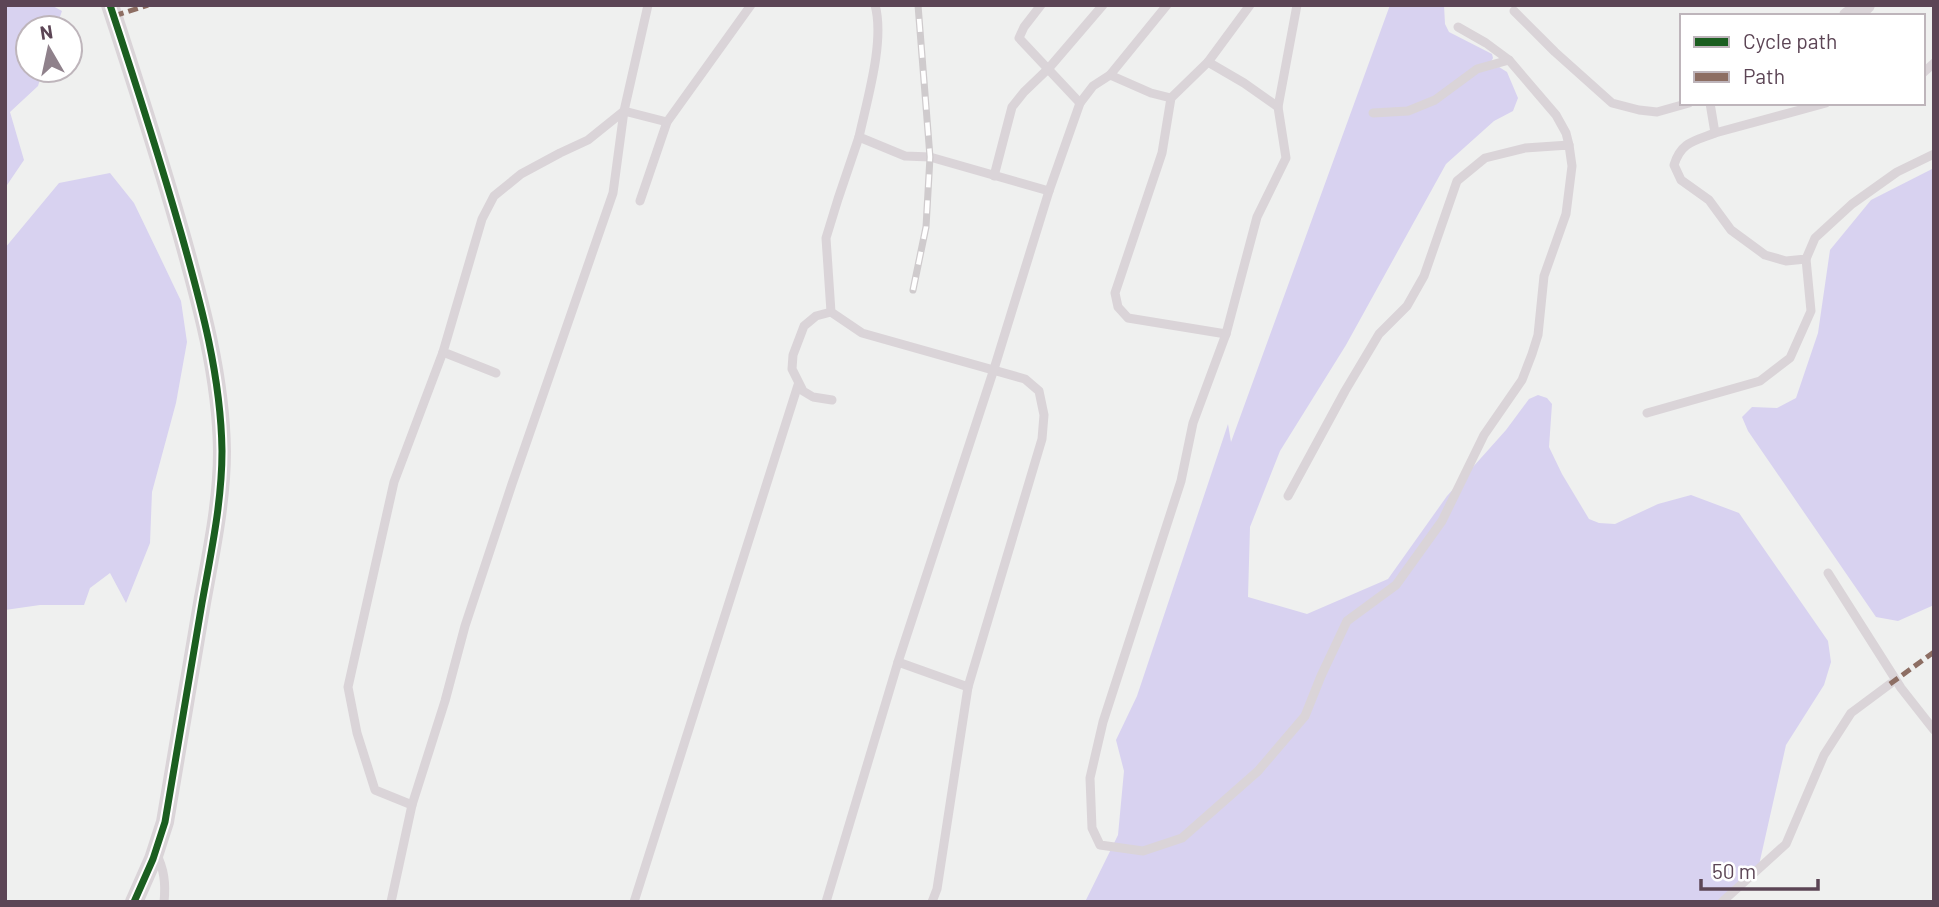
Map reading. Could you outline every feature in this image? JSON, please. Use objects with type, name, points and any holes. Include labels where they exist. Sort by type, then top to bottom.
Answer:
[{"type":"street","points":[[110,5],[153,134],[197,289],[213,358],[220,406],[222,453],[218,506],[165,822],[134,902]]},
{"type":"lane","points":[[391,902],[412,805],[439,722],[473,600],[613,193],[624,111],[648,5]]},
{"type":"lane","points":[[640,201],[667,122],[751,5]]},
{"type":"lane","points":[[831,312],[827,238],[859,137],[876,61],[875,5]]},
{"type":"lane","points":[[1041,5],[1019,38],[1080,103]]},
{"type":"lane","points":[[994,176],[1012,107],[1103,5]]},
{"type":"lane","points":[[826,902],[898,662],[1049,191],[1080,103],[1093,86],[1110,75],[1167,5]]},
{"type":"lane","points":[[1226,334],[1128,318],[1118,307],[1115,293],[1162,153],[1171,99],[1208,62],[1250,5]]},
{"type":"lane","points":[[1297,5],[1278,107],[1286,158],[1257,216],[1226,334],[1193,423],[1181,481],[1103,722],[1090,778],[1092,828],[1100,845],[1143,851],[1182,838],[1258,771],[1305,716],[1347,621],[1396,585],[1442,521],[1484,435],[1522,380],[1538,335],[1544,276],[1566,214],[1572,166],[1569,145],[1566,133],[1556,116],[1509,60],[1458,27]]},
{"type":"lane","points":[[1514,11],[1570,67],[1612,103],[1657,112],[1682,105]]},
{"type":"lane","points":[[1373,113],[1408,111],[1435,100],[1477,69],[1509,60]]},
{"type":"lane","points":[[1208,62],[1278,107]]},
{"type":"lane","points":[[1110,75],[1171,99]]},
{"type":"lane","points":[[1710,105],[1715,133]]},
{"type":"lane","points":[[1806,259],[1786,261],[1765,255],[1731,230],[1709,200],[1681,180],[1674,165],[1678,151],[1690,143],[1715,133],[1819,105]]},
{"type":"lane","points":[[624,111],[667,122]]},
{"type":"lane","points":[[412,805],[375,790],[357,733],[348,687],[394,482],[443,352],[482,219],[495,196],[521,174],[588,141],[624,111]]},
{"type":"lane","points":[[859,137],[905,156],[930,157],[1049,191]]},
{"type":"lane","points":[[1288,496],[1379,334],[1407,306],[1424,276],[1457,181],[1485,158],[1525,148],[1569,145]]},
{"type":"lane","points":[[1647,413],[1760,381],[1790,358],[1811,312],[1806,259],[1815,237],[1852,204],[1898,172],[1934,154]]},
{"type":"lane","points":[[832,400],[813,397],[803,391],[792,369],[793,355],[804,326],[816,316],[831,312],[862,333],[1025,379],[1039,391],[1044,415],[1042,439],[968,687],[937,889],[932,902]]},
{"type":"lane","points":[[443,352],[496,373]]},
{"type":"lane","points":[[634,902],[798,384]]},
{"type":"lane","points":[[1828,573],[1901,688],[1934,730]]},
{"type":"lane","points":[[898,662],[968,687]]},
{"type":"lane","points":[[1721,902],[1786,844],[1824,755],[1851,713],[1890,684]]},
{"type":"lane","points":[[155,852],[163,869],[166,890],[164,902]]},
{"type":"shaded area","points":[[5,5],[51,5],[62,11],[61,14],[14,14],[14,84],[39,84],[10,112],[24,160],[5,188]]},
{"type":"shaded area","points":[[1390,5],[1444,5],[1445,24],[1449,32],[1492,54],[1493,58],[1491,62],[1408,112],[1477,72],[1499,67],[1507,72],[1518,98],[1513,111],[1494,121],[1446,164],[1346,345],[1280,451],[1250,527],[1248,597],[1307,614],[1388,579],[1447,496],[1506,430],[1529,399],[1538,395],[1547,398],[1552,404],[1549,447],[1589,519],[1615,524],[1658,504],[1691,495],[1739,513],[1828,641],[1831,662],[1824,685],[1786,745],[1759,865],[1722,902],[1085,902],[1118,835],[1124,771],[1116,740],[1137,696],[1228,424],[1231,442]]},
{"type":"shaded area","points":[[1934,168],[1934,605],[1898,621],[1876,617],[1748,431],[1742,417],[1752,407],[1777,408],[1796,398],[1818,333],[1830,250],[1871,200]]},
{"type":"shaded area","points":[[110,173],[134,203],[181,301],[187,342],[176,403],[152,492],[150,543],[126,603],[110,573],[90,588],[84,605],[40,605],[5,610],[5,248],[59,183]]},
{"type":"railway","points":[[913,290],[926,227],[930,157],[918,5]]},
{"type":"marked path","points":[[114,16],[148,5]]},
{"type":"marked path","points":[[1890,684],[1934,652]]},
{"type":"cycle path","points":[[110,5],[164,176],[202,313],[218,395],[222,451],[215,527],[165,822],[153,859],[134,902]]}]
